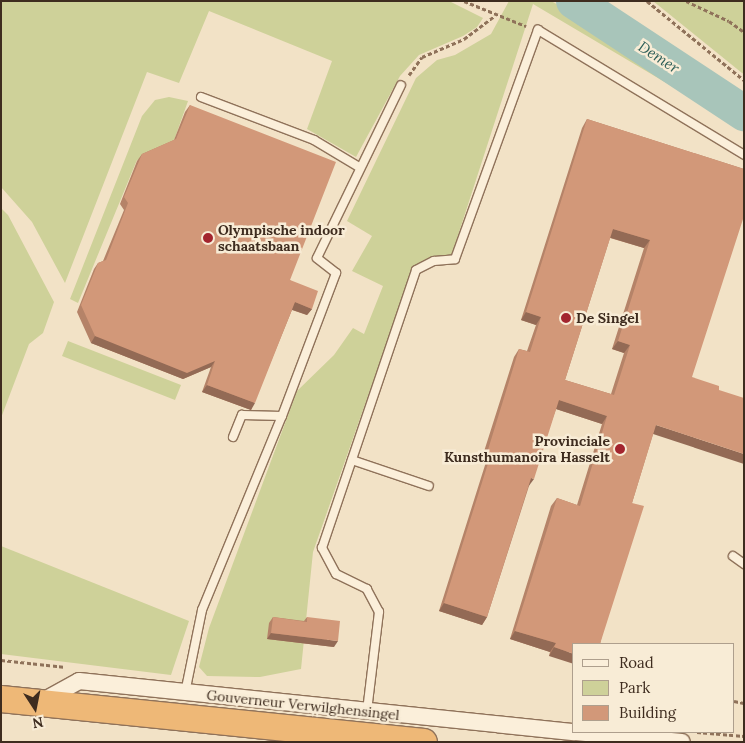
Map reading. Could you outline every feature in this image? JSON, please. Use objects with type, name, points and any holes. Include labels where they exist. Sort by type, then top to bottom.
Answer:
[{"type":"highway","name":"Gouverneur Verwilghensingel","points":[[1,699],[424,742]]},
{"type":"street","name":"Gouverneur Verwilghensingel","points":[[38,703],[79,681],[572,732]]},
{"type":"street","name":"Gouverneur Verwilghensingel","points":[[586,733],[682,742]]},
{"type":"lane","points":[[367,712],[379,612],[367,589],[336,574],[322,548],[416,270],[434,261],[454,259],[538,30],[744,155]]},
{"type":"lane","points":[[185,693],[202,610],[282,416],[336,272],[316,258],[359,167],[401,85]]},
{"type":"lane","points":[[201,97],[314,140],[359,167]]},
{"type":"lane","points":[[233,437],[242,415],[282,416]]},
{"type":"lane","points":[[352,460],[430,486]]},
{"type":"lane","points":[[733,556],[744,564]]},
{"type":"path","points":[[464,1],[494,16],[538,30]]},
{"type":"path","points":[[647,1],[744,80]]},
{"type":"path","points":[[686,1],[729,21],[744,32]]},
{"type":"path","points":[[401,85],[422,57],[464,39],[494,16]]},
{"type":"path","points":[[709,733],[744,736]]},
{"type":"green space","points":[[1,1],[449,1],[483,18],[477,27],[463,36],[419,55],[400,76],[356,157],[307,129],[332,61],[209,11],[179,83],[147,72],[65,283],[32,222],[1,187]]},
{"type":"green space","points":[[509,1],[551,1],[608,32],[744,124],[744,129],[533,4],[451,257],[432,258],[413,268],[313,552],[301,669],[260,677],[207,676],[199,667],[209,628],[297,391],[334,355],[353,328],[364,334],[383,286],[352,271],[372,236],[347,221],[416,78],[437,60],[455,55],[491,34]]},
{"type":"green space","points":[[653,1],[744,1],[744,74],[742,73]]},
{"type":"green space","points":[[169,97],[188,101],[171,149],[137,160],[78,303],[70,299],[142,116],[155,100]]},
{"type":"green space","points":[[1,208],[8,215],[54,302],[43,333],[29,344],[1,418]]},
{"type":"green space","points":[[68,341],[181,385],[175,400],[62,356]]},
{"type":"green space","points":[[1,546],[189,621],[171,675],[1,654]]},
{"type":"building","name":"Olympische indoor schaatsbaan","points":[[190,105],[336,162],[290,280],[318,291],[312,309],[295,302],[255,403],[207,385],[215,361],[187,373],[95,336],[81,305],[98,263],[106,260],[128,203],[124,197],[142,154],[176,139]]},
{"type":"building","points":[[587,119],[744,169],[744,216],[692,377],[719,386],[719,390],[744,398],[744,454],[656,425],[632,503],[644,506],[600,643],[572,643],[572,653],[554,647],[556,643],[515,631],[557,498],[580,506],[607,416],[559,400],[534,479],[531,478],[487,617],[444,603],[491,454],[487,453],[519,349],[530,352],[541,317],[526,312]],"holes":[[[613,229],[650,240],[618,341],[630,345],[614,395],[565,380]]]},
{"type":"building","points":[[273,617],[307,622],[307,617],[340,621],[338,641],[271,633]]},
{"type":"waterway","name":"Demer","points":[[574,1],[744,113]]},
{"type":"place","name":"Olympische indoor schaatsbaan","points":[[208,238]]},
{"type":"place","name":"De Singel","points":[[566,318]]},
{"type":"place","name":"Provinciale Kunsthumanoira Hasselt","points":[[620,449]]}]
